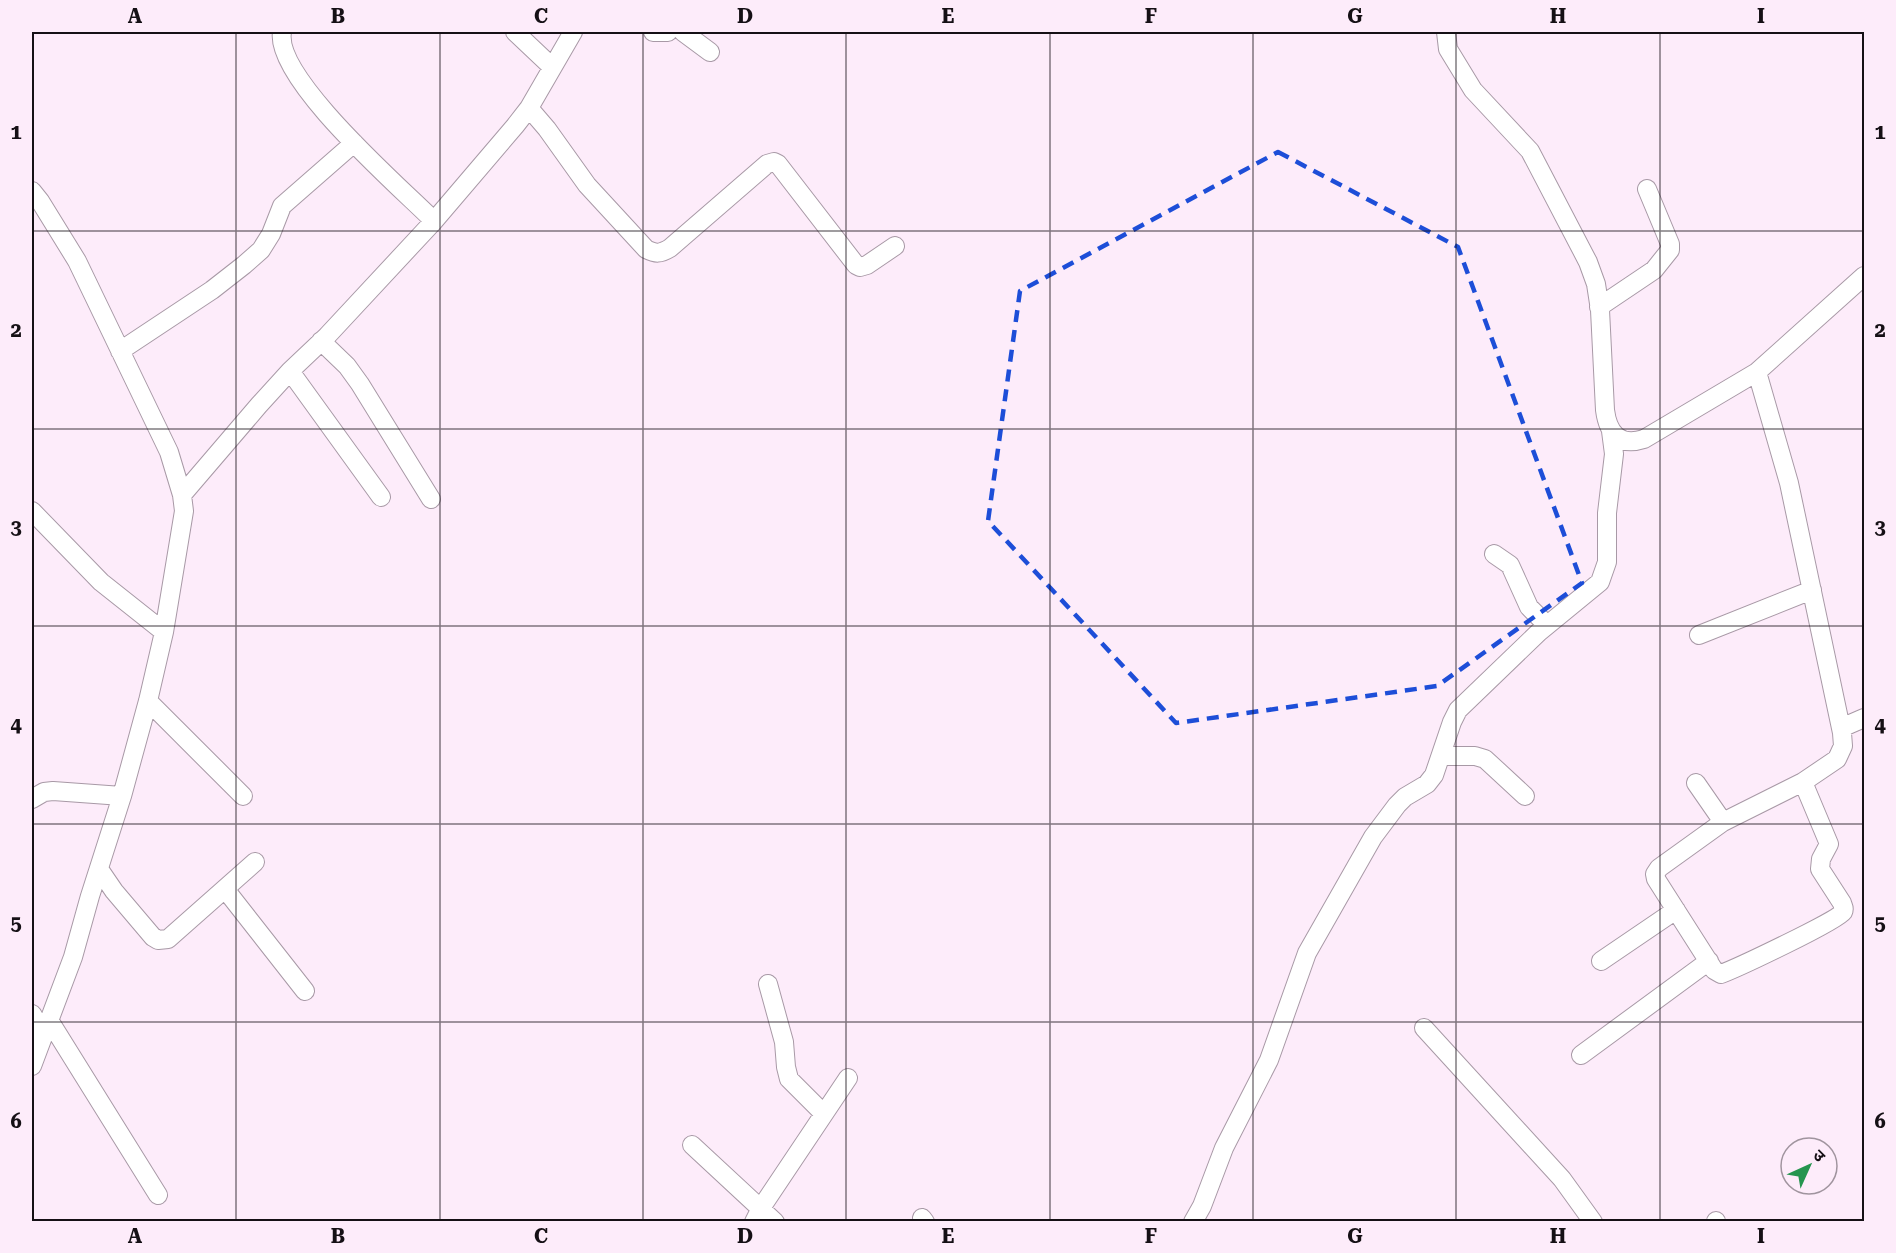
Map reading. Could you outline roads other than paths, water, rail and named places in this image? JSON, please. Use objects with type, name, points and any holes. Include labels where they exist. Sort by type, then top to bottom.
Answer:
[{"type":"street","points":[[282,32],[281,43],[288,60],[321,107],[354,143],[434,220]]},
{"type":"street","points":[[515,32],[552,68]]},
{"type":"street","points":[[182,495],[290,371],[321,342],[434,220],[529,108],[573,32]]},
{"type":"street","points":[[653,32],[668,32]]},
{"type":"street","points":[[683,32],[710,52]]},
{"type":"street","points":[[1193,1221],[1202,1206],[1224,1148],[1269,1060],[1307,953],[1373,837],[1405,797],[1432,779],[1458,710],[1547,625],[1592,590],[1600,582],[1607,562],[1606,513],[1614,454],[1605,410],[1596,284],[1588,262],[1530,151],[1473,90],[1448,49],[1446,32]]},
{"type":"street","points":[[529,108],[547,129],[587,186],[646,249],[654,253],[660,254],[670,248],[767,164],[774,162],[856,265],[860,267],[867,265],[895,246]]},
{"type":"street","points":[[120,351],[212,290],[261,250],[286,202],[354,143]]},
{"type":"street","points":[[1599,307],[1647,275],[1670,250],[1670,244],[1647,189]]},
{"type":"street","points":[[32,190],[77,261],[169,452],[182,495],[184,511],[164,632],[122,796],[73,957],[32,1066]]},
{"type":"street","points":[[1611,431],[1627,441],[1635,442],[1644,439],[1757,372],[1864,276]]},
{"type":"street","points":[[321,342],[346,366],[360,384],[431,499]]},
{"type":"street","points":[[290,371],[381,498]]},
{"type":"street","points":[[1757,372],[1789,483],[1843,746],[1837,759],[1803,782],[1723,822],[1656,870],[1656,879],[1714,970],[1721,974],[1835,919],[1842,913],[1844,906],[1820,869],[1821,860],[1829,844],[1803,782]]},
{"type":"street","points":[[32,511],[101,582],[164,632]]},
{"type":"street","points":[[1494,554],[1510,565],[1529,607],[1547,625]]},
{"type":"street","points":[[1699,635],[1812,590]]},
{"type":"street","points":[[148,701],[243,796]]},
{"type":"street","points":[[1841,728],[1864,718]]},
{"type":"street","points":[[1441,756],[1474,756],[1485,759],[1525,796]]},
{"type":"street","points":[[1696,783],[1723,822]]},
{"type":"street","points":[[32,799],[44,792],[53,791],[122,796]]},
{"type":"street","points":[[99,869],[114,891],[158,940],[168,939],[255,862]]},
{"type":"street","points":[[225,888],[305,991]]},
{"type":"street","points":[[1601,961],[1676,910]]},
{"type":"street","points":[[1581,1055],[1709,961]]},
{"type":"street","points":[[768,984],[784,1042],[789,1079],[824,1114]]},
{"type":"street","points":[[32,1014],[46,1027],[158,1195]]},
{"type":"street","points":[[1424,1028],[1562,1179],[1593,1221]]},
{"type":"street","points":[[758,1215],[848,1078]]},
{"type":"street","points":[[692,1145],[758,1215],[775,1221]]}]
